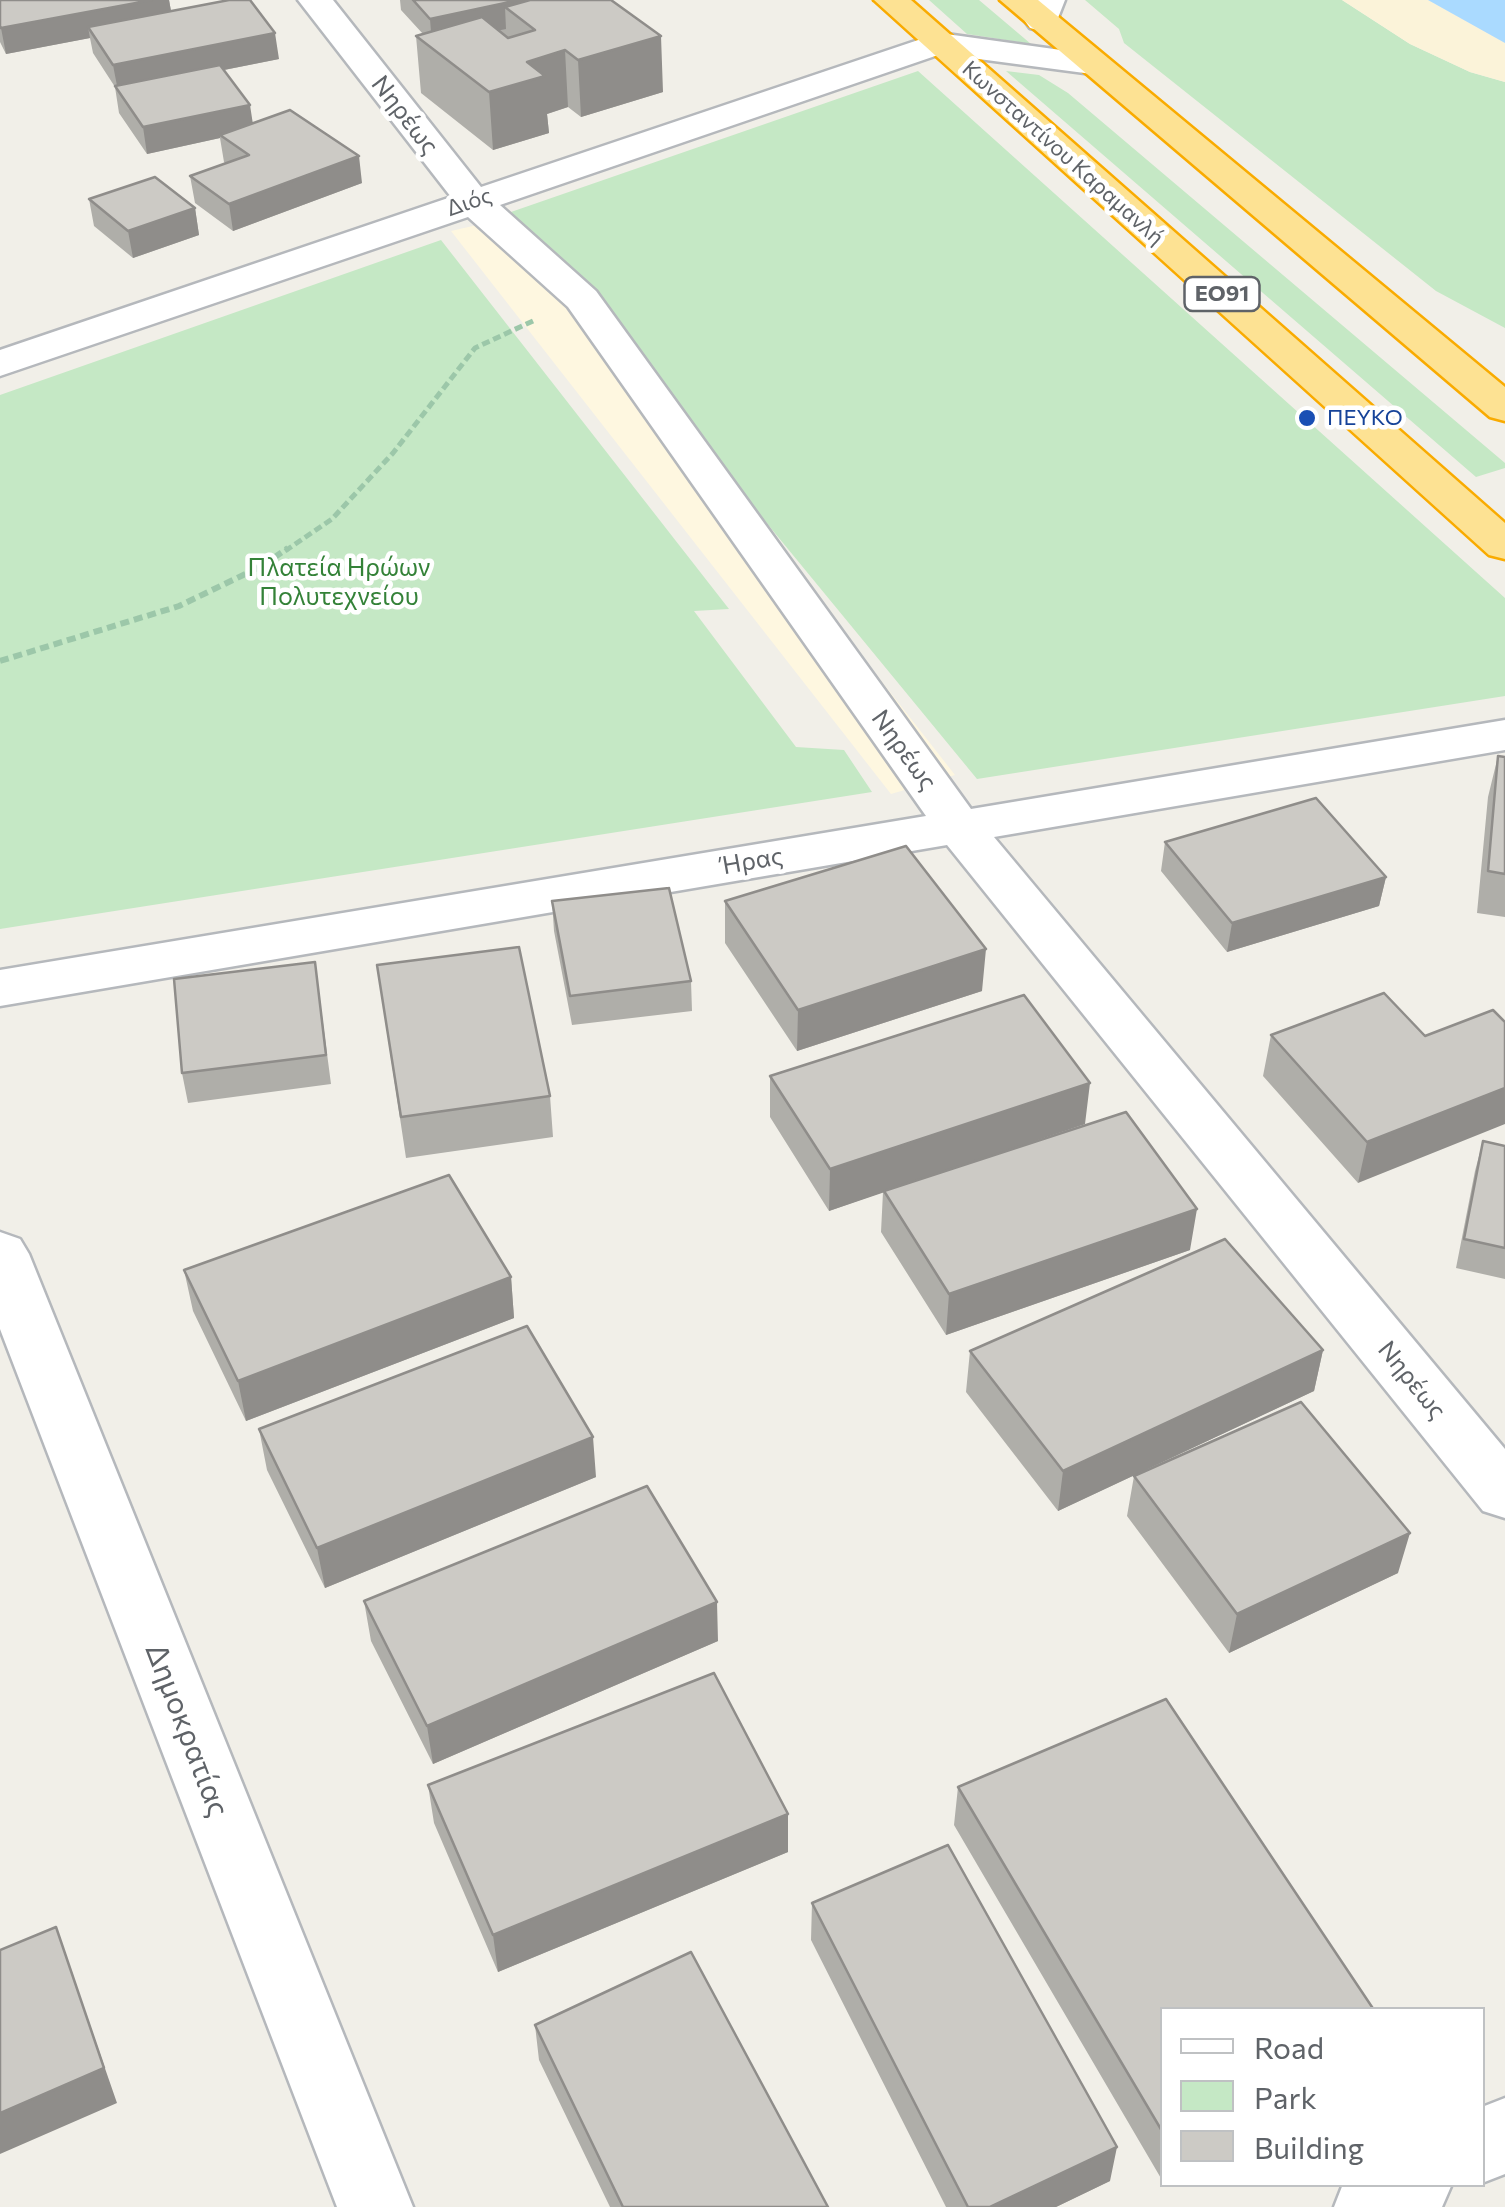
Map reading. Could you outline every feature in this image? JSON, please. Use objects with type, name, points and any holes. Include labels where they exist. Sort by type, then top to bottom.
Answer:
[{"type":"highway","name":"Κωνσταντίνου Καραμανλή","points":[[891,0],[1505,546]]},
{"type":"highway","points":[[1036,7],[1092,63],[1505,408]]},
{"type":"street","name":"Νηρέως","points":[[316,0],[472,201],[582,299],[959,827],[1505,1493]]},
{"type":"street","name":"Διός","points":[[0,364],[939,43]]},
{"type":"street","points":[[939,43],[1092,63]]},
{"type":"street","name":"Ήρας","points":[[0,988],[1505,735]]},
{"type":"street","name":"Δημοκρατίας","points":[[0,1254],[374,2207]]},
{"type":"street","points":[[1372,2207],[1409,2187]]},
{"type":"path","points":[[0,662],[179,606],[262,566],[332,519],[393,453],[475,348],[582,299]]},
{"type":"shaded area","points":[[503,219],[582,299],[955,775],[891,794],[451,231]]},
{"type":"green space","points":[[929,0],[979,0],[1031,44],[967,34]]},
{"type":"green space","points":[[1085,0],[1342,0],[1410,44],[1470,72],[1505,82],[1505,328],[1436,291],[1124,43],[1119,29]]},
{"type":"green space","points":[[918,71],[1505,598],[1505,696],[977,779],[511,212]]},
{"type":"green space","points":[[1006,71],[1039,75],[1068,93],[1505,463],[1505,468],[1476,477]]},
{"type":"green space","name":"Πλατεία Ηρώων Πολυτεχνείου","points":[[441,240],[729,609],[694,611],[796,747],[844,750],[872,792],[0,929],[0,395]]},
{"type":"sand","points":[[1342,0],[1428,0],[1505,43],[1505,82],[1470,72],[1410,44]]},
{"type":"water","points":[[1428,0],[1505,0],[1505,43]]},
{"type":"building","points":[[0,0],[152,0],[1,28]]},
{"type":"building","points":[[229,0],[250,0],[275,33],[113,65],[88,27]]},
{"type":"building","points":[[413,0],[519,0],[430,19]]},
{"type":"building","points":[[530,0],[611,0],[661,36],[578,60],[565,50],[527,62],[545,76],[489,92],[416,36],[482,17],[508,38],[535,30],[505,7]]},
{"type":"building","points":[[220,65],[250,105],[143,127],[115,86]]},
{"type":"building","points":[[290,110],[359,156],[229,204],[190,176],[249,155],[220,135]]},
{"type":"building","points":[[155,177],[195,208],[128,231],[89,199]]},
{"type":"building","points":[[1498,756],[1505,757],[1505,874],[1488,871]]},
{"type":"building","points":[[1316,798],[1386,877],[1232,923],[1165,842]]},
{"type":"building","points":[[906,846],[986,949],[798,1010],[725,901]]},
{"type":"building","points":[[669,888],[691,981],[570,996],[552,901]]},
{"type":"building","points":[[519,947],[550,1096],[401,1117],[377,965]]},
{"type":"building","points":[[315,962],[326,1055],[182,1073],[174,979]]},
{"type":"building","points":[[1384,993],[1425,1036],[1493,1010],[1505,1022],[1505,1088],[1367,1142],[1271,1035]]},
{"type":"building","points":[[1024,995],[1090,1083],[830,1169],[770,1076]]},
{"type":"building","points":[[1126,1112],[1197,1209],[949,1294],[884,1191]]},
{"type":"building","points":[[1483,1141],[1505,1146],[1505,1248],[1464,1239]]},
{"type":"building","points":[[449,1175],[511,1277],[238,1381],[184,1270]]},
{"type":"building","points":[[1225,1239],[1323,1350],[1063,1471],[970,1351]]},
{"type":"building","points":[[527,1326],[593,1437],[317,1548],[259,1429]]},
{"type":"building","points":[[1301,1402],[1410,1533],[1237,1614],[1134,1476]]},
{"type":"building","points":[[647,1486],[717,1602],[427,1726],[364,1601]]},
{"type":"building","points":[[714,1673],[788,1814],[493,1935],[428,1785]]},
{"type":"building","points":[[1166,1699],[1372,2007],[1160,2007],[1160,2128],[958,1787]]},
{"type":"building","points":[[948,1845],[1117,2147],[990,2207],[968,2207],[812,1903]]},
{"type":"building","points":[[56,1927],[104,2068],[0,2113],[0,1950]]},
{"type":"building","points":[[691,1952],[828,2207],[623,2207],[535,2025]]},
{"type":"place","name":"ΠΕΥΚΟ","points":[[1307,418]]}]
